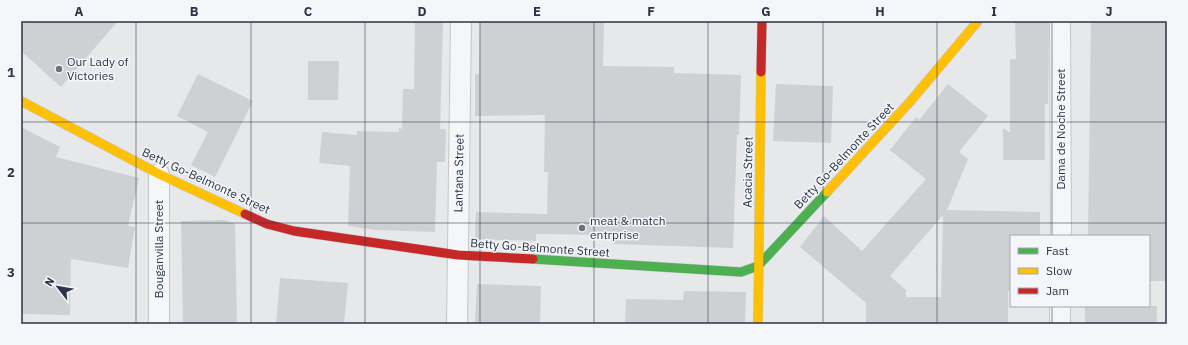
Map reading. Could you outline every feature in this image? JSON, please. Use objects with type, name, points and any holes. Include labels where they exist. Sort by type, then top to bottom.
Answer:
[{"type":"street","name":"Lantana Street","points":[[457,324],[461,21]]},
{"type":"street","name":"Acacia Street","points":[[758,324],[762,21]]},
{"type":"street","name":"Betty Go-Belmonte Street","points":[[21,101],[159,174],[230,208],[267,224],[294,231],[458,255],[740,272],[758,266],[909,103],[978,21]]},
{"type":"street","name":"Dama de Noche Street","points":[[1060,21],[1061,235]]},
{"type":"street","name":"Bouganvilla Street","points":[[159,174],[159,324]]},
{"type":"street","points":[[1060,307],[1060,324]]},
{"type":"building","name":"Our Lady of Victories","points":[[26,21],[118,21],[61,87],[21,51],[21,26]]},
{"type":"building","points":[[415,21],[443,21],[440,129],[446,129],[445,162],[437,162],[435,232],[376,230],[348,226],[350,166],[319,163],[322,132],[357,135],[357,131],[399,132],[399,128],[402,129],[403,89],[414,89]]},
{"type":"building","points":[[480,21],[604,21],[603,66],[674,67],[674,73],[741,75],[739,135],[737,135],[733,248],[614,244],[614,235],[536,234],[536,241],[475,239],[476,212],[547,214],[548,172],[544,172],[545,115],[475,116],[475,74],[479,74]]},
{"type":"building","points":[[1015,21],[1049,21],[1048,104],[1045,104],[1045,160],[1003,160],[1003,128],[1010,133],[1010,59],[1016,59]]},
{"type":"building","points":[[1091,21],[1167,21],[1167,281],[1150,281],[1150,235],[1088,235]]},
{"type":"building","points":[[308,61],[339,61],[338,100],[308,100]]},
{"type":"building","points":[[198,74],[253,101],[215,177],[191,165],[208,132],[177,116]]},
{"type":"building","points":[[776,84],[833,86],[831,143],[773,141]]},
{"type":"building","points":[[948,84],[988,116],[959,152],[968,159],[947,210],[1040,212],[1040,235],[1010,235],[1010,291],[1008,291],[1008,324],[866,324],[866,303],[800,247],[824,216],[862,251],[926,179],[890,150],[916,117],[919,120]],"holes":[[[943,215],[941,297],[906,297],[906,290],[890,276]]]},
{"type":"building","points":[[21,127],[60,147],[56,157],[139,178],[128,226],[135,227],[128,268],[71,259],[70,315],[21,314]]},
{"type":"building","points":[[225,220],[235,224],[237,324],[183,324],[181,221]]},
{"type":"building","points":[[280,278],[348,283],[344,324],[276,324]]},
{"type":"building","points":[[477,284],[541,286],[540,324],[475,324]]},
{"type":"building","points":[[684,291],[746,292],[745,324],[625,324],[626,299],[683,300]]},
{"type":"building","points":[[1157,306],[1157,324],[1085,324],[1085,307]]},
{"type":"traffic: fast","points":[[533,259],[741,272],[758,266],[827,192]]},
{"type":"traffic: slow","points":[[827,192],[909,103],[978,21]]},
{"type":"traffic: slow","points":[[758,324],[761,72]]},
{"type":"traffic: slow","points":[[21,101],[159,174],[245,214]]},
{"type":"traffic: jam","points":[[761,72],[762,21]]},
{"type":"traffic: jam","points":[[245,214],[267,224],[294,231],[458,255],[533,259]]},
{"type":"place","name":"Our Lady of Victories","points":[[59,69]]},
{"type":"place","name":"meat & match entrprise","points":[[582,228]]}]
